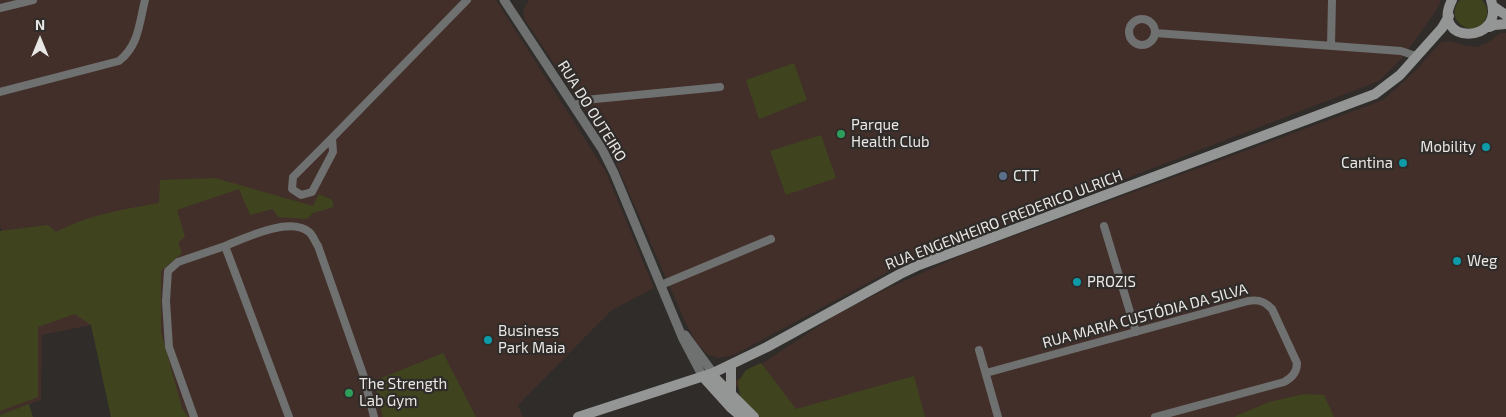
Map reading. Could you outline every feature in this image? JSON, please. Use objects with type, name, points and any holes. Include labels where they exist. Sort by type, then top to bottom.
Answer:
[{"type":"main road","points":[[1452,0],[1449,5],[1449,16],[1453,27],[1464,34]]},
{"type":"main road","points":[[1492,4],[1506,15]]},
{"type":"main road","points":[[1489,27],[1494,14],[1492,4]]},
{"type":"main road","name":"RUA ENGENHEIRO FREDERICO ULRICH","points":[[578,417],[708,375],[731,365],[919,265],[1375,94],[1400,75],[1442,28],[1449,16]]},
{"type":"main road","points":[[1431,39],[1448,32],[1478,34],[1494,25],[1506,24]]},
{"type":"main road","points":[[731,365],[731,392]]},
{"type":"main road","points":[[708,375],[716,379],[731,392],[754,417]]},
{"type":"main road","points":[[708,375],[731,408],[742,417]]},
{"type":"street","points":[[0,8],[34,0]]},
{"type":"street","points":[[0,92],[119,61],[128,54],[134,45],[145,0]]},
{"type":"street","points":[[332,138],[333,152],[312,192],[301,195],[292,189],[293,177],[467,0]]},
{"type":"street","name":"RUA DO OUTEIRO","points":[[504,0],[602,149],[614,173],[683,339],[708,375]]},
{"type":"street","points":[[1331,45],[1332,0]]},
{"type":"street","points":[[1154,33],[1401,51],[1416,56]]},
{"type":"street","points":[[574,106],[585,100],[720,87]]},
{"type":"street","points":[[194,417],[169,347],[166,301],[168,271],[178,262],[267,230],[285,226],[300,228],[309,232],[318,246],[362,374],[374,417]]},
{"type":"street","points":[[1104,226],[1136,332]]},
{"type":"street","points":[[661,285],[770,240]]},
{"type":"street","points":[[225,246],[289,417]]},
{"type":"street","name":"RUA MARIA CUSTÓDIA DA SILVA","points":[[986,373],[1248,301],[1261,300],[1268,304],[1297,363],[1296,372],[1292,376],[1284,382],[1155,417]]},
{"type":"street","points":[[979,350],[998,417]]},
{"type":"shaded area","points":[[0,0],[496,0],[606,172],[654,288],[612,310],[518,405],[523,417],[114,417],[91,325],[42,335],[41,400],[0,415],[0,238],[5,237],[0,226]]},
{"type":"shaded area","points":[[529,0],[1441,0],[1435,12],[1403,57],[1379,81],[899,266],[734,355],[719,358],[708,355],[697,343],[686,324],[617,165],[596,127],[525,20],[523,10]]},
{"type":"shaded area","points":[[1500,33],[1506,33],[1506,417],[760,417],[734,382],[834,316],[884,290],[962,255],[1383,100],[1413,73],[1441,42],[1451,41],[1477,47],[1490,41]]},
{"type":"green space","points":[[1460,0],[1482,0],[1486,6],[1487,13],[1481,25],[1475,28],[1468,28],[1462,26],[1457,21],[1455,8]]},
{"type":"green space","points":[[794,63],[807,100],[759,119],[746,80]]},
{"type":"green space","points":[[821,135],[836,178],[786,195],[770,151]]},
{"type":"green space","points":[[215,178],[313,206],[319,194],[332,200],[334,207],[313,213],[307,219],[278,217],[273,209],[250,215],[239,189],[177,210],[185,237],[178,242],[182,253],[161,271],[161,332],[182,408],[188,417],[111,417],[91,325],[75,314],[38,327],[38,397],[0,411],[0,231],[48,225],[56,232],[94,217],[159,203],[160,180]]},
{"type":"green space","points":[[443,353],[476,417],[383,417],[374,381]]},
{"type":"green space","points":[[761,363],[796,409],[914,376],[925,417],[760,417],[740,396],[738,382],[746,370]]},
{"type":"green space","points":[[1304,394],[1324,395],[1334,417],[1234,417],[1269,402]]},
{"type":"green space","points":[[29,404],[33,417],[0,417],[0,415]]},
{"type":"place","name":"Parque Health Club","points":[[841,134]]},
{"type":"place","name":"Mobility","points":[[1486,147]]},
{"type":"place","name":"Cantina","points":[[1403,163]]},
{"type":"place","name":"CTT","points":[[1003,176]]},
{"type":"place","name":"Weg","points":[[1457,261]]},
{"type":"place","name":"PROZIS","points":[[1077,282]]},
{"type":"place","name":"Business Park Maia","points":[[488,340]]},
{"type":"place","name":"The Strength Lab Gym","points":[[349,393]]}]
